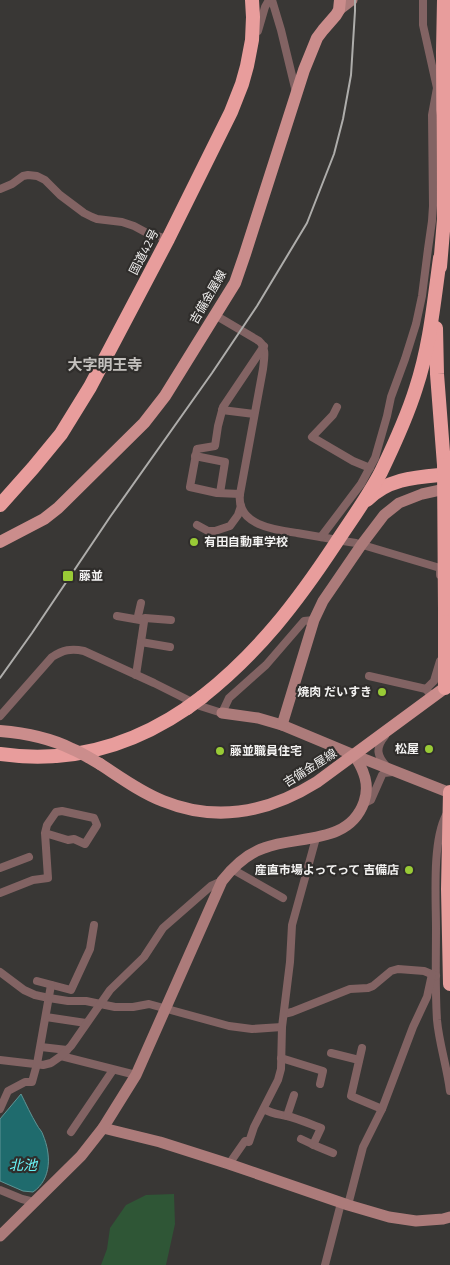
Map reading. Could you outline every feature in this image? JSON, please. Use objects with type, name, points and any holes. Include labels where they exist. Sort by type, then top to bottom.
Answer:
[{"type":"highway","name":"国道42号","points":[[3,501],[61,434],[90,387],[168,239],[235,103],[245,74],[252,40],[252,0]]},
{"type":"highway","points":[[0,754],[54,756],[93,751],[143,734],[187,708],[238,666],[284,616],[313,578],[358,510],[380,472],[404,420],[416,387],[429,333],[444,219],[444,0]]},
{"type":"highway","points":[[440,258],[436,335],[437,374],[447,470],[445,609],[447,686]]},
{"type":"highway","points":[[358,510],[374,493],[396,481],[447,470]]},
{"type":"highway","points":[[450,793],[448,889],[450,984]]},
{"type":"main road","name":"吉備金屋線","points":[[0,542],[44,519],[58,508],[144,423],[165,396],[235,283],[304,70],[317,38],[339,5]]},
{"type":"main road","name":"吉備金屋線","points":[[0,731],[32,736],[73,749],[138,788],[164,801],[188,809],[213,812],[250,810],[285,800],[317,782],[393,727],[430,693],[447,686]]},
{"type":"street","points":[[252,40],[256,38],[262,16],[270,0]]},
{"type":"street","points":[[270,0],[281,30],[296,95]]},
{"type":"street","points":[[339,5],[352,0]]},
{"type":"street","points":[[321,537],[361,484],[370,468],[380,444],[391,397],[416,324],[422,296],[432,221],[432,115],[437,88],[423,25],[423,0]]},
{"type":"street","points":[[0,189],[12,184],[23,176],[37,176],[45,180],[60,196],[84,214],[97,219],[122,222],[147,233],[168,239]]},
{"type":"street","points":[[197,525],[208,531],[215,531],[230,526],[238,515],[241,506],[240,494],[263,369],[264,346],[259,341],[215,315]]},
{"type":"street","points":[[240,494],[220,493],[190,487],[196,449],[215,446],[222,410],[226,401],[264,346]]},
{"type":"street","points":[[337,407],[333,415],[312,437],[353,461],[370,468]]},
{"type":"street","points":[[222,410],[254,414]]},
{"type":"street","points":[[195,456],[225,462],[220,493]]},
{"type":"street","points":[[282,725],[314,620],[323,601],[362,544],[384,515],[399,503],[422,494],[450,488]]},
{"type":"street","points":[[241,506],[252,520],[266,528],[332,539]]},
{"type":"street","points":[[343,540],[440,568],[440,660],[430,693],[369,676]]},
{"type":"street","points":[[136,675],[144,622],[138,616],[141,603]]},
{"type":"street","points":[[117,616],[140,620],[145,618],[171,620]]},
{"type":"street","points":[[222,713],[230,698],[266,665],[304,621],[314,620]]},
{"type":"street","points":[[141,642],[170,647]]},
{"type":"street","points":[[0,716],[52,658],[65,650],[84,651],[200,706],[222,713],[258,718],[282,725],[354,756],[400,772],[450,793],[438,845],[434,975],[437,1021],[450,1091]]},
{"type":"street","points":[[388,768],[380,758],[378,748],[379,743],[393,727]]},
{"type":"street","points":[[0,1236],[80,1156],[103,1128],[136,1075],[222,881],[232,869],[262,848],[286,842],[316,838],[335,832],[351,822],[359,813],[367,790],[361,766],[354,756]]},
{"type":"street","points":[[363,804],[371,800],[379,779],[384,773],[400,772]]},
{"type":"street","points":[[0,893],[33,880],[48,878],[44,833],[46,825],[56,812],[62,811],[94,818],[97,825],[85,844],[74,839],[68,840],[44,833]]},
{"type":"street","points":[[228,1164],[245,1141],[249,1142],[254,1127],[278,1080],[281,1069],[282,1027],[290,962],[292,925],[316,838]]},
{"type":"street","points":[[0,868],[29,857]]},
{"type":"street","points":[[232,869],[283,898]]},
{"type":"street","points":[[0,1060],[48,1064],[61,1056],[68,1050],[110,990],[144,957],[163,928],[211,886],[222,881]]},
{"type":"street","points":[[37,981],[71,990],[90,949],[94,925]]},
{"type":"street","points":[[284,1014],[350,989],[368,988],[391,971],[398,969],[424,971],[434,975]]},
{"type":"street","points":[[0,972],[24,990],[49,998],[86,1001],[115,1008],[149,1004],[230,1026],[252,1029],[282,1027]]},
{"type":"street","points":[[325,1265],[363,1147],[382,1109],[434,975]]},
{"type":"street","points":[[0,1100],[8,1091],[25,1082],[32,1082],[52,985]]},
{"type":"street","points":[[46,1017],[86,1023]]},
{"type":"street","points":[[40,1047],[68,1050]]},
{"type":"street","points":[[362,1048],[350,1096],[382,1109]]},
{"type":"street","points":[[331,1053],[359,1060]]},
{"type":"street","points":[[61,1056],[136,1075]]},
{"type":"street","points":[[281,1058],[324,1072],[320,1084]]},
{"type":"street","points":[[71,1132],[113,1070]]},
{"type":"street","points":[[0,1109],[8,1091]]},
{"type":"street","points":[[287,1116],[294,1095]]},
{"type":"street","points":[[264,1109],[272,1113],[305,1121],[321,1128],[313,1145]]},
{"type":"street","points":[[103,1128],[160,1142],[344,1204],[389,1216],[416,1221],[450,1217]]},
{"type":"street","points":[[301,1139],[333,1152]]},
{"type":"street","points":[[0,1190],[34,1202]]},
{"type":"green space","points":[[174,1194],[175,1224],[166,1265],[101,1265],[107,1249],[110,1228],[126,1205],[146,1195]]},
{"type":"water","name":"北池","points":[[21,1094],[43,1134],[48,1158],[47,1173],[44,1180],[33,1192],[23,1191],[0,1181],[0,1119]]},
{"type":"railway","points":[[0,678],[110,517],[212,373],[257,306],[307,223],[334,154],[343,119],[351,75],[355,0]]},
{"type":"place","name":"有田自動車学校","points":[[194,542]]},
{"type":"place","name":"藤並","points":[[68,576]]},
{"type":"place","name":"焼肉 だいすき","points":[[382,692]]},
{"type":"place","name":"松屋","points":[[429,749]]},
{"type":"place","name":"藤並職員住宅","points":[[220,751]]},
{"type":"place","name":"産直市場よってって 吉備店","points":[[409,870]]},
{"type":"district","name":"大字明王寺","points":[[105,365]]}]
